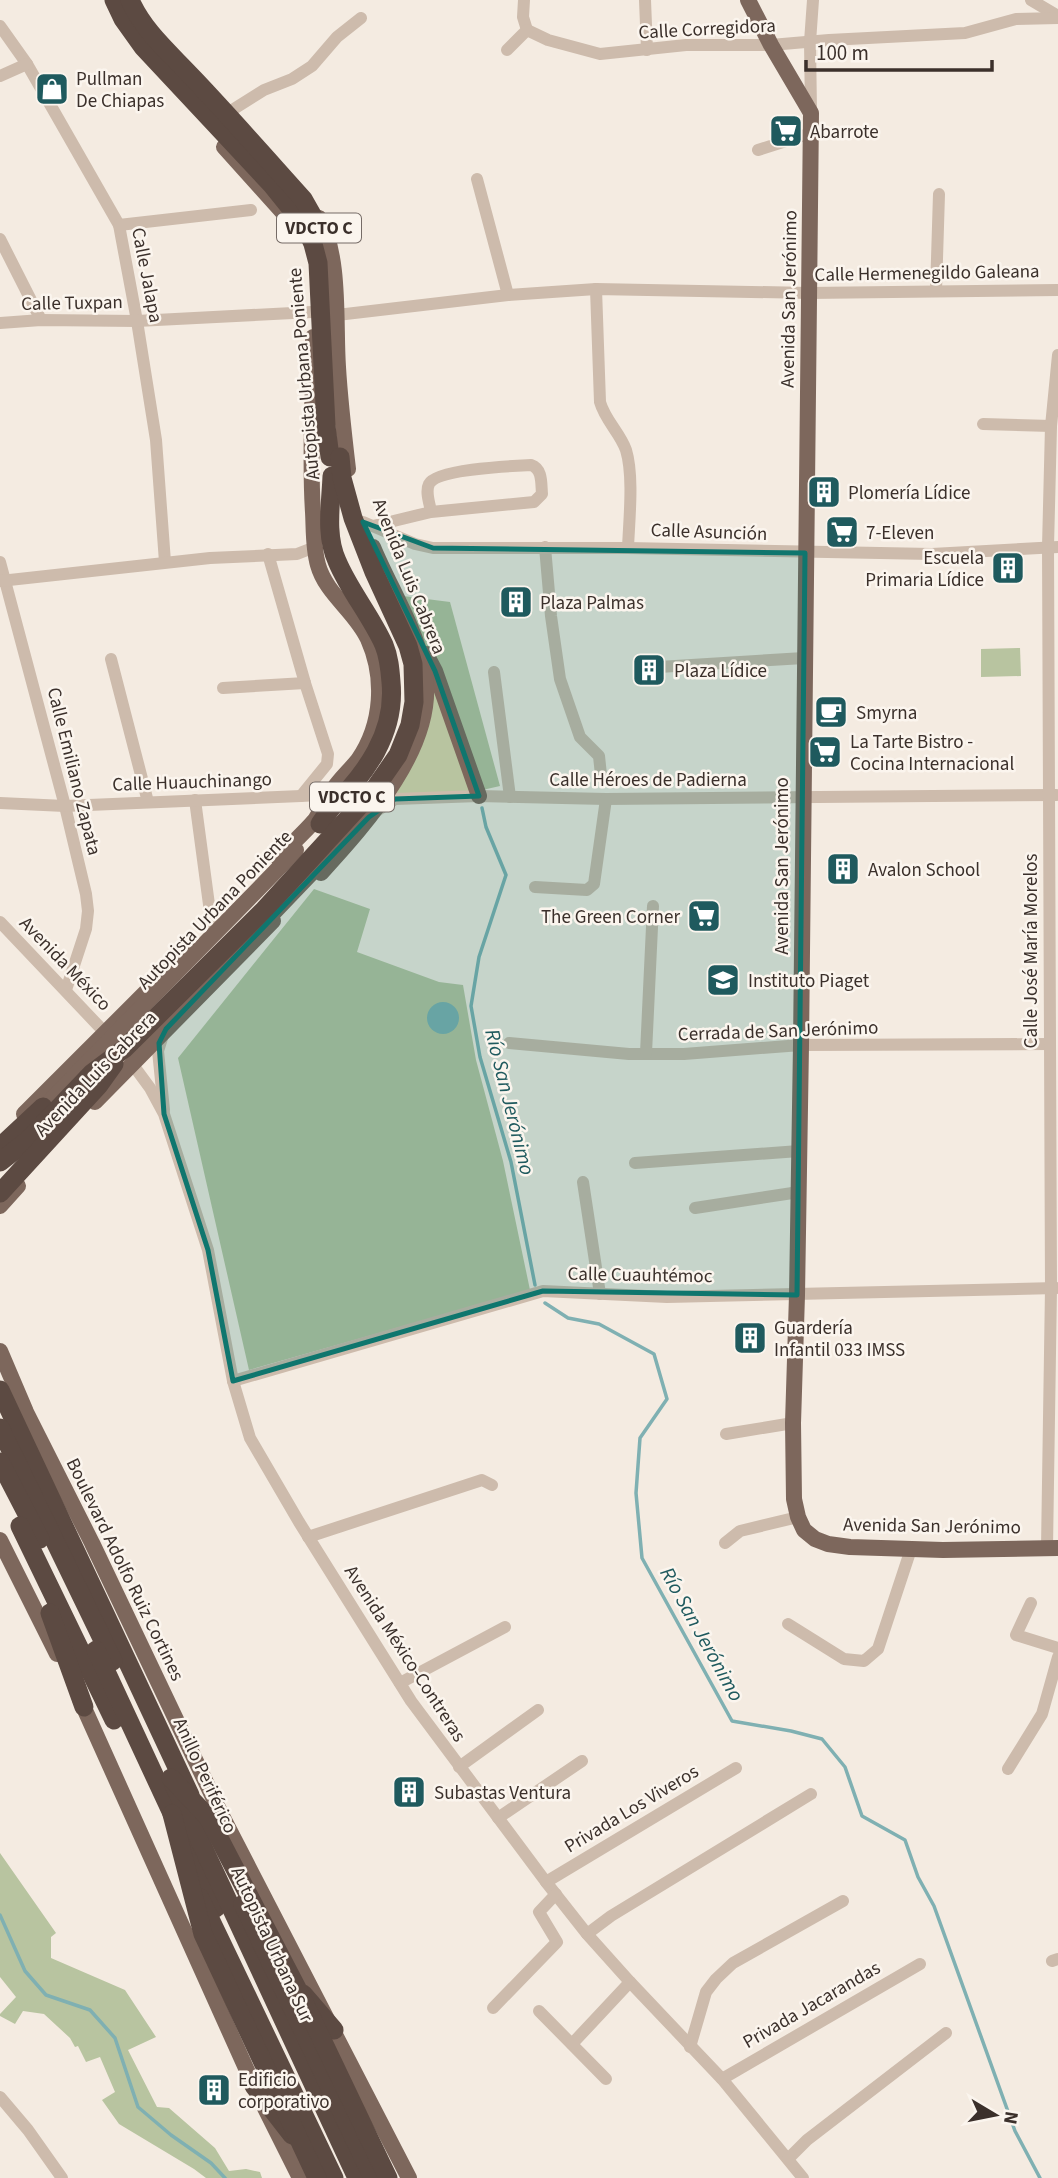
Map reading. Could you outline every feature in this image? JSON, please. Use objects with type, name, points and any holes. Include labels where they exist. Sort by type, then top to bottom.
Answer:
[{"type":"highway","name":"Autopista Urbana Poniente","points":[[0,1147],[213,946],[321,832],[370,777],[391,745],[402,704],[403,665],[399,651],[341,513],[340,473],[326,426],[318,263],[313,244],[305,226],[272,185],[143,47],[123,19],[114,0]]},
{"type":"highway","name":"Autopista Urbana Poniente","points":[[128,1056],[373,791],[405,740],[414,702],[415,681],[408,646],[353,519],[342,478],[336,425],[328,263],[316,222],[303,199],[192,76],[153,37],[135,13],[130,0]]},
{"type":"highway","points":[[324,812],[348,791],[375,756],[391,713],[390,665],[384,646],[336,560],[332,543],[330,523],[340,473]]},
{"type":"highway","points":[[0,1162],[28,1140],[92,1073],[128,1056]]},
{"type":"highway","points":[[0,1193],[128,1056]]},
{"type":"highway","points":[[0,1376],[145,1680],[207,1832]]},
{"type":"highway","name":"Anillo Periférico","points":[[0,1390],[373,2178]]},
{"type":"highway","name":"Autopista Urbana Sur","points":[[0,1428],[171,1778],[357,2178]]},
{"type":"highway","name":"Autopista Urbana Sur","points":[[0,1462],[86,1630],[343,2178]]},
{"type":"highway","points":[[3,1491],[84,1707]]},
{"type":"highway","points":[[3,1491],[334,2178]]},
{"type":"highway","points":[[171,1778],[208,1817],[303,2000],[388,2178]]},
{"type":"highway","points":[[172,1814],[203,1934],[317,2178]]},
{"type":"highway","points":[[267,1952],[334,2030]]},
{"type":"highway","points":[[254,2086],[324,2178]]},
{"type":"main road","name":"Avenida Luis Cabrera","points":[[0,1154],[94,1054],[208,942],[296,850],[359,758],[380,702],[380,680],[375,657],[359,622],[325,582],[314,547],[310,264],[296,229],[127,36],[106,0]]},
{"type":"main road","name":"Avenida Luis Cabrera","points":[[0,1206],[128,1056],[166,1029],[199,998],[323,870],[369,817],[400,773],[415,744],[420,732],[427,693],[425,672],[410,625],[368,524],[340,473],[337,315],[332,259],[322,224],[312,206],[291,180],[136,13],[130,0]]},
{"type":"main road","points":[[748,0],[811,113]]},
{"type":"main road","name":"Avenida San Jerónimo","points":[[811,113],[799,1192],[793,1423],[793,1477],[798,1517],[804,1530],[815,1539],[850,1547],[1053,1548]]},
{"type":"main road","points":[[311,477],[329,467],[340,473]]},
{"type":"main road","name":"Avenida Luis Cabrera","points":[[0,1138],[324,812],[363,779],[378,758],[393,725],[398,683],[394,654],[371,609],[351,590],[318,566]]},
{"type":"main road","points":[[410,625],[435,671],[478,796]]},
{"type":"main road","points":[[0,1181],[271,916],[327,857],[371,805],[415,744]]},
{"type":"main road","points":[[174,963],[170,986],[184,998],[199,998]]},
{"type":"main road","name":"Boulevard Adolfo Ruiz Cortines","points":[[0,1351],[26,1412],[92,1543],[221,1814],[409,2178]]},
{"type":"main road","points":[[0,1540],[84,1707],[254,2086],[300,2178]]},
{"type":"main road","points":[[145,1680],[176,1722]]},
{"type":"street","points":[[507,50],[527,30],[523,17],[524,0]]},
{"type":"street","points":[[646,0],[647,50]]},
{"type":"street","points":[[811,113],[810,42],[813,0]]},
{"type":"street","points":[[1031,0],[1058,17]]},
{"type":"street","name":"Calle Corregidora","points":[[527,30],[548,40],[600,54],[686,45],[771,45],[965,33],[1016,19],[1058,17]]},
{"type":"street","points":[[229,112],[264,90],[292,79],[312,66],[337,37],[361,18]]},
{"type":"street","name":"Calle Jalapa","points":[[0,26],[27,64],[119,225],[156,440],[165,562]]},
{"type":"street","points":[[0,76],[27,64]]},
{"type":"street","points":[[758,150],[811,133]]},
{"type":"street","points":[[477,178],[508,295]]},
{"type":"street","points":[[936,292],[939,194]]},
{"type":"street","points":[[119,225],[251,210]]},
{"type":"street","points":[[0,239],[41,320]]},
{"type":"street","points":[[596,289],[600,402],[603,413],[625,449],[628,463],[628,548]]},
{"type":"street","name":"Calle Hermenegildo Galeana","points":[[337,315],[508,295],[596,289],[809,293],[1054,292]]},
{"type":"street","name":"Calle Tuxpan","points":[[0,323],[41,320],[137,321],[312,312]]},
{"type":"street","name":"Calle José María Morelos","points":[[1053,1548],[1054,1288],[1049,1044],[1054,796],[1051,426],[1058,355]]},
{"type":"street","points":[[983,424],[1051,426]]},
{"type":"street","points":[[368,524],[428,512],[534,502],[542,495],[539,471],[531,465],[486,468],[440,477],[431,481],[428,486],[428,512]]},
{"type":"street","name":"Calle Asunción","points":[[368,524],[415,544],[433,548],[545,547],[932,554],[1053,547]]},
{"type":"street","points":[[2,581],[165,562],[297,554],[314,547]]},
{"type":"street","points":[[545,547],[560,679],[580,737],[598,756],[601,775]]},
{"type":"street","points":[[268,554],[328,754],[327,764],[301,796]]},
{"type":"street","name":"Calle Emiliano Zapata","points":[[0,562],[2,581],[65,806],[86,894],[86,929],[66,990]]},
{"type":"street","points":[[659,667],[804,658]]},
{"type":"street","points":[[111,659],[148,802]]},
{"type":"street","points":[[494,671],[510,797]]},
{"type":"street","points":[[223,688],[305,683]]},
{"type":"street","name":"Calle Huauchinango","points":[[0,803],[65,806],[319,795],[324,812]]},
{"type":"street","name":"Calle Héroes de Padierna","points":[[369,817],[395,799],[478,796],[606,799],[1054,796]]},
{"type":"street","points":[[535,887],[591,888],[594,884],[606,799]]},
{"type":"street","points":[[195,800],[212,926]]},
{"type":"street","points":[[646,1054],[653,906]]},
{"type":"street","name":"Avenida México","points":[[0,922],[128,1056]]},
{"type":"street","points":[[164,1114],[158,1051],[166,1029]]},
{"type":"street","name":"Cerrada de San Jerónimo","points":[[509,1043],[629,1054],[684,1054],[801,1045],[1049,1044]]},
{"type":"street","name":"Avenida México-Contreras","points":[[128,1056],[164,1114],[208,1250],[233,1381],[250,1438],[308,1537],[400,1683],[459,1767],[546,1882],[587,1934],[722,2079],[803,2178]]},
{"type":"street","points":[[635,1163],[799,1151]]},
{"type":"street","points":[[583,1182],[600,1294]]},
{"type":"street","points":[[695,1208],[799,1192]]},
{"type":"street","name":"Calle Cuauhtémoc","points":[[233,1381],[543,1291],[667,1297],[1054,1288]]},
{"type":"street","points":[[726,1434],[793,1423]]},
{"type":"street","points":[[308,1537],[482,1480],[492,1485]]},
{"type":"street","points":[[725,1543],[740,1531],[798,1517]]},
{"type":"street","points":[[788,1624],[844,1659],[864,1661],[878,1648],[911,1549]]},
{"type":"street","points":[[1031,1603],[1016,1635],[1058,1648]]},
{"type":"street","points":[[400,1683],[505,1627]]},
{"type":"street","points":[[1009,1769],[1042,1714],[1058,1660]]},
{"type":"street","points":[[459,1767],[538,1710]]},
{"type":"street","points":[[498,1818],[582,1761]]},
{"type":"street","name":"Privada Los Viveros","points":[[546,1882],[736,1768]]},
{"type":"street","points":[[587,1934],[611,1916],[811,1794]]},
{"type":"street","points":[[493,2008],[557,1942],[539,1912],[556,1894]]},
{"type":"street","points":[[690,2047],[706,1992],[716,1979],[733,1963],[843,1902]]},
{"type":"street","name":"Privada Jacarandas","points":[[722,2079],[920,1964]]},
{"type":"street","points":[[572,2044],[630,1982]]},
{"type":"street","points":[[539,2011],[606,2079]]},
{"type":"street","points":[[788,2159],[807,2140],[946,2033]]},
{"type":"street","points":[[0,2097],[28,2130],[62,2178]]},
{"type":"highlighted area","points":[[363,522],[433,548],[805,553],[797,1295],[543,1291],[233,1381],[208,1250],[164,1114],[159,1043],[166,1029],[369,817],[395,799],[479,796],[435,671]]},
{"type":"green space","points":[[395,595],[450,602],[500,786],[478,791],[395,798],[375,812],[421,695]]},
{"type":"green space","points":[[1020,648],[1021,676],[981,677],[981,649]]},
{"type":"green space","points":[[314,889],[370,909],[357,952],[439,982],[463,985],[476,1060],[503,1161],[530,1290],[249,1370],[178,1058]]},
{"type":"green space","points":[[0,1853],[56,1933],[51,1937],[51,1958],[125,1990],[156,2037],[128,2050],[157,2107],[169,2108],[215,2148],[229,2171],[246,2169],[260,2172],[262,2178],[206,2178],[119,2124],[102,2100],[115,2092],[100,2057],[86,2062],[78,2046],[75,2047],[70,2038],[44,2014],[23,2011],[15,2024],[0,2016],[16,1997],[0,1977]]},
{"type":"water","points":[[443,1002],[454,1007],[459,1018],[454,1029],[443,1034],[432,1029],[427,1018],[432,1007]]},
{"type":"waterway","name":"Río San Jerónimo","points":[[482,808],[486,827],[506,875],[479,957],[471,1006],[480,1057],[511,1162],[535,1285]]},
{"type":"waterway","name":"Río San Jerónimo","points":[[545,1303],[568,1318],[599,1324],[654,1354],[667,1399],[640,1438],[636,1493],[642,1558],[732,1721],[822,1739],[845,1767],[862,1816],[905,1840],[918,1877],[934,1906],[1015,2131],[1040,2178]]},
{"type":"waterway","points":[[0,1915],[25,1971],[46,1995],[90,2010],[115,2038],[138,2107],[171,2135],[211,2163],[225,2178]]},
{"type":"place","name":"Pullman De Chiapas","points":[[52,89]]},
{"type":"place","name":"Abarrote","points":[[786,131]]},
{"type":"place","name":"Plomería Lídice","points":[[824,492]]},
{"type":"place","name":"7-Eleven","points":[[842,532]]},
{"type":"place","name":"Escuela Primaria Lídice","points":[[1008,568]]},
{"type":"place","name":"Plaza Palmas","points":[[516,602]]},
{"type":"place","name":"Plaza Lídice","points":[[649,670]]},
{"type":"place","name":"Smyrna","points":[[831,712]]},
{"type":"place","name":"La Tarte Bistro - Cocina Internacional","points":[[825,752]]},
{"type":"place","name":"Avalon School","points":[[843,869]]},
{"type":"place","name":"The Green Corner","points":[[704,916]]},
{"type":"place","name":"Instituto Piaget","points":[[723,980]]},
{"type":"place","name":"Guardería Infantil 033 IMSS","points":[[750,1338]]},
{"type":"place","name":"Subastas Ventura","points":[[409,1792]]},
{"type":"place","name":"Edificio corporativo","points":[[214,2090]]}]
